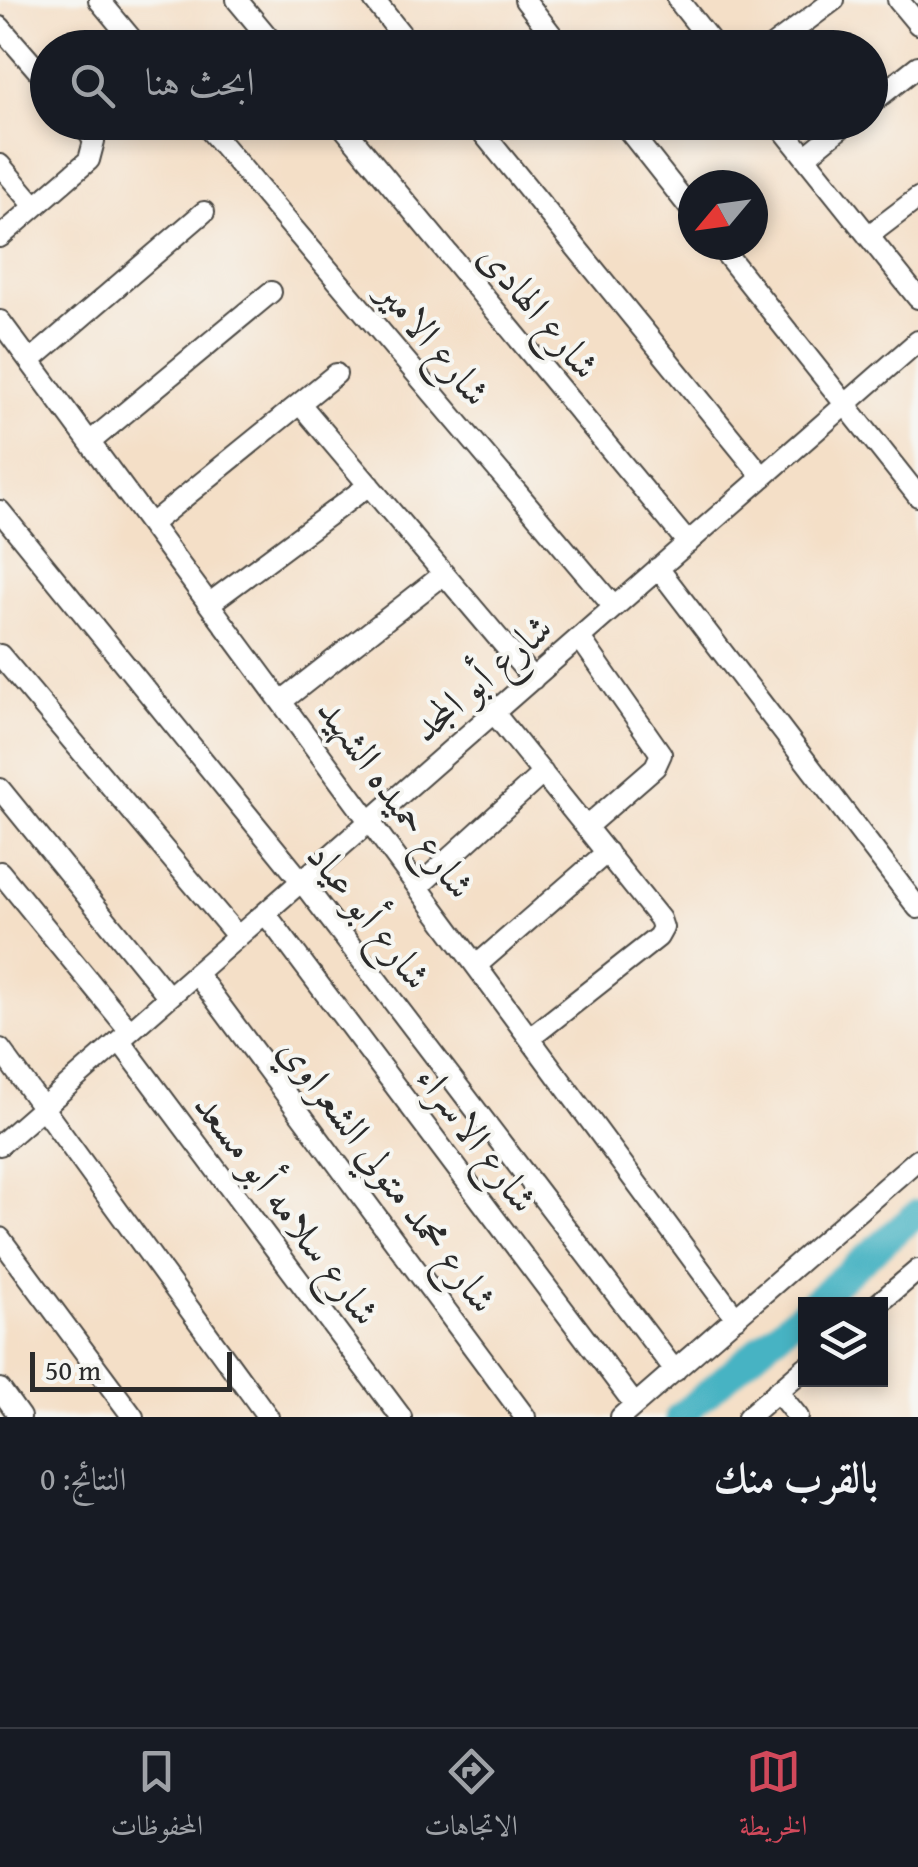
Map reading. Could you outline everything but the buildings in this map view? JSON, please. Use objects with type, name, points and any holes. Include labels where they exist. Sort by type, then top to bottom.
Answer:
[{"type":"street","points":[[99,0],[125,30]]},
{"type":"street","points":[[237,0],[262,30]]},
{"type":"street","points":[[374,0],[398,30]]},
{"type":"street","points":[[525,0],[548,30]]},
{"type":"street","points":[[678,0],[702,30]]},
{"type":"street","points":[[794,30],[834,0]]},
{"type":"street","points":[[898,0],[918,24]]},
{"type":"street","points":[[0,27],[30,61]]},
{"type":"street","points":[[888,90],[918,66]]},
{"type":"street","points":[[0,237],[93,154],[92,140]]},
{"type":"street","name":"شارع الامير","points":[[218,140],[614,607]]},
{"type":"street","name":"شارع الهادى","points":[[354,140],[688,543]]},
{"type":"street","points":[[489,140],[764,476]]},
{"type":"street","points":[[636,140],[678,193]]},
{"type":"street","points":[[791,140],[918,298]]},
{"type":"street","points":[[805,157],[826,140]]},
{"type":"street","points":[[0,165],[36,206]]},
{"type":"street","points":[[868,236],[918,198]]},
{"type":"street","points":[[30,361],[204,212]]},
{"type":"street","points":[[731,260],[918,496]]},
{"type":"street","points":[[90,442],[271,292]]},
{"type":"street","name":"شارع حميده الشهيد","points":[[0,320],[736,1318]]},
{"type":"street","name":"شارع أبو المجد","points":[[0,1145],[918,340]]},
{"type":"street","points":[[151,524],[336,374]]},
{"type":"street","points":[[300,404],[532,679]]},
{"type":"street","points":[[210,603],[368,485]]},
{"type":"street","name":"شارع أبو عياد","points":[[0,511],[302,882],[674,1371]]},
{"type":"street","points":[[658,568],[918,908]]},
{"type":"street","points":[[282,700],[444,574]]},
{"type":"street","points":[[580,638],[661,754],[655,767],[586,826]]},
{"type":"street","points":[[0,654],[238,937]]},
{"type":"street","points":[[494,712],[660,918],[662,933],[530,1038]]},
{"type":"street","points":[[419,886],[543,773]]},
{"type":"street","points":[[0,790],[169,997]]},
{"type":"street","points":[[477,965],[606,852]]},
{"type":"street","name":"شارع سلامه أبو مسعد","points":[[0,872],[125,1036],[401,1417]]},
{"type":"street","name":"شارع الاسراء","points":[[266,913],[628,1411]]},
{"type":"street","name":"شارع محمد متولي الشعراوي","points":[[196,974],[525,1417]]},
{"type":"street","points":[[0,1049],[268,1417]]},
{"type":"street","points":[[628,1411],[918,1160]]},
{"type":"street","points":[[0,1238],[134,1417]]},
{"type":"street","points":[[886,1297],[918,1270]]},
{"type":"street","points":[[748,1417],[798,1373]]},
{"type":"street","points":[[0,1389],[20,1417]]},
{"type":"street","points":[[777,1391],[798,1417]]},
{"type":"waterway","points":[[819,1297],[918,1213]]},
{"type":"waterway","points":[[679,1417],[798,1316]]}]
